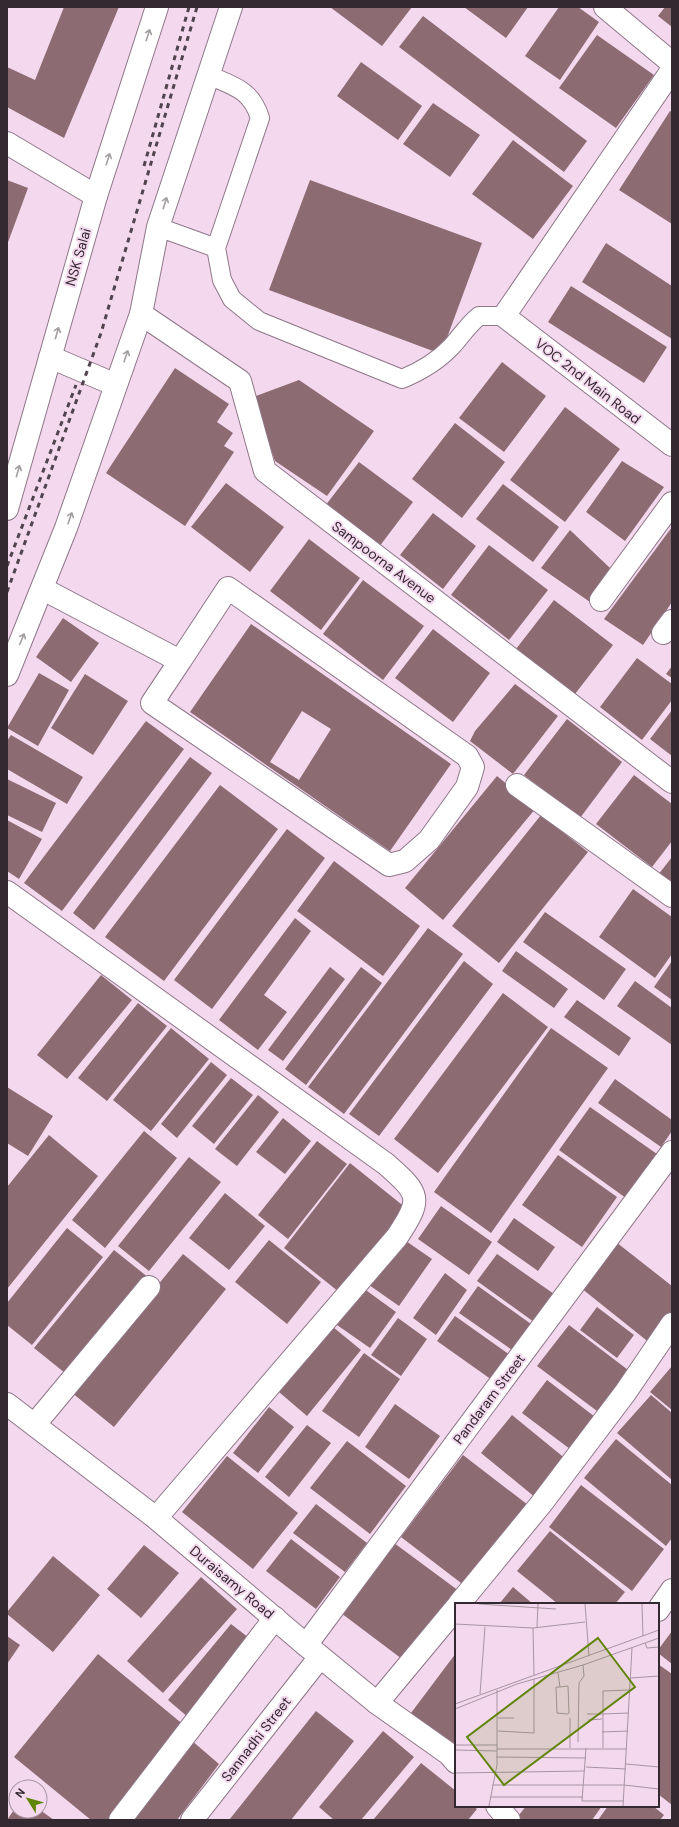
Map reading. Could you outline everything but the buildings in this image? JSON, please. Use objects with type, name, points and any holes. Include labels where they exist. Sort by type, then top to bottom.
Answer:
[{"type":"street","name":"NSK Salai","points":[[7,509],[96,196],[157,7]]},
{"type":"street","points":[[7,675],[43,589],[66,528],[141,314],[158,227],[231,7]]},
{"type":"street","points":[[605,7],[672,62]]},
{"type":"street","points":[[504,316],[672,70]]},
{"type":"street","points":[[7,144],[96,196]]},
{"type":"street","name":"Sampoorna Avenue","points":[[141,314],[240,381],[265,471],[672,782]]},
{"type":"street","name":"VOC 2nd Main Road","points":[[504,316],[672,446]]},
{"type":"street","points":[[50,357],[116,384]]},
{"type":"street","points":[[601,600],[672,503]]},
{"type":"street","points":[[228,588],[467,756],[473,768],[467,788],[429,840],[405,861],[389,865],[152,703],[180,661],[228,588]]},
{"type":"street","points":[[43,589],[180,661]]},
{"type":"street","points":[[517,785],[672,896]]},
{"type":"street","points":[[7,892],[386,1164],[410,1186],[415,1200],[411,1216],[397,1237],[156,1518]]},
{"type":"street","name":"Pandaram Street","points":[[313,1652],[672,1152]]},
{"type":"street","points":[[35,1424],[149,1287]]},
{"type":"street","points":[[460,1603],[546,1498],[625,1393],[672,1324]]},
{"type":"street","name":"Duraisamy Road","points":[[7,1404],[156,1518],[313,1652],[377,1703],[449,1754],[455,1761]]},
{"type":"street","points":[[659,1609],[672,1590]]},
{"type":"street","points":[[377,1703],[455,1609]]},
{"type":"street","points":[[120,1820],[275,1618]]},
{"type":"street","name":"Sannadhi Street","points":[[192,1820],[313,1652]]},
{"type":"lane","points":[[208,75],[238,88],[247,95],[256,105],[260,118],[216,248],[222,280],[232,299],[259,322],[402,379],[438,359],[452,346],[468,325],[479,316],[504,316]]},
{"type":"lane","points":[[158,227],[216,248]]},
{"type":"railway","points":[[144,166],[189,7]]},
{"type":"railway","points":[[7,592],[101,333],[197,7]]},
{"type":"railway","points":[[7,566],[76,385]]}]
